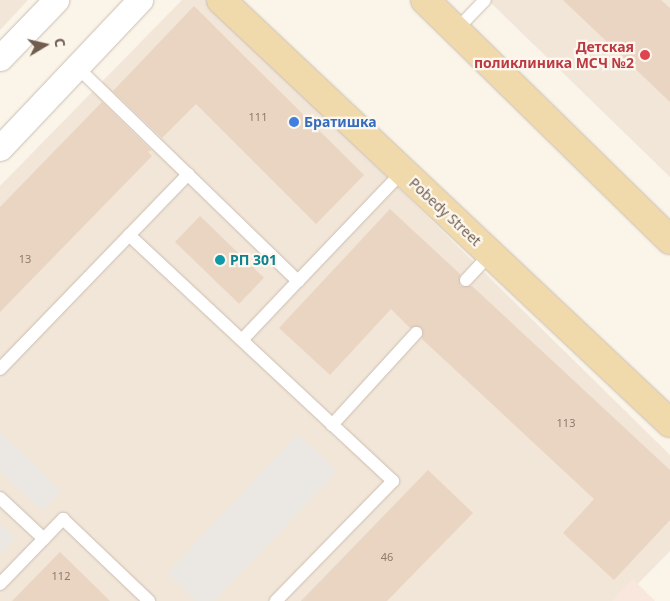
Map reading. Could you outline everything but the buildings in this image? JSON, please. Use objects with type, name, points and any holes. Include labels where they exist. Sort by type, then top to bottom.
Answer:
[{"type":"main road","name":"Pobedy Street","points":[[221,0],[670,423]]},
{"type":"main road","points":[[425,0],[666,229]]},
{"type":"street","points":[[0,58],[56,0]]},
{"type":"street","points":[[0,148],[140,0]]},
{"type":"lane","points":[[457,29],[486,0]]},
{"type":"lane","points":[[77,67],[298,281]]},
{"type":"lane","points":[[242,340],[402,172]]},
{"type":"lane","points":[[0,368],[188,174]]},
{"type":"lane","points":[[129,235],[393,481],[276,601]]},
{"type":"lane","points":[[466,280],[490,254]]},
{"type":"lane","points":[[332,425],[416,333]]},
{"type":"lane","points":[[0,498],[44,539]]},
{"type":"lane","points":[[0,584],[63,518],[149,601]]},
{"type":"shaded area","points":[[0,0],[28,0],[0,30]]},
{"type":"shaded area","points":[[182,0],[207,0],[670,455],[670,551],[621,601],[0,601],[0,186]]},
{"type":"shaded area","points":[[488,0],[670,0],[670,177]]},
{"type":"shaded area","points":[[0,432],[61,491],[42,511],[0,471]]},
{"type":"shaded area","points":[[298,434],[337,472],[214,601],[196,601],[167,573]]},
{"type":"shaded area","points":[[0,524],[15,538],[0,553]]},
{"type":"shaded area","points":[[633,579],[655,601],[612,601]]},
{"type":"place","name":"Детская поликлиника МСЧ №2","points":[[645,55]]},
{"type":"place","name":"Братишка","points":[[294,122]]},
{"type":"place","name":"РП 301","points":[[220,260]]}]
